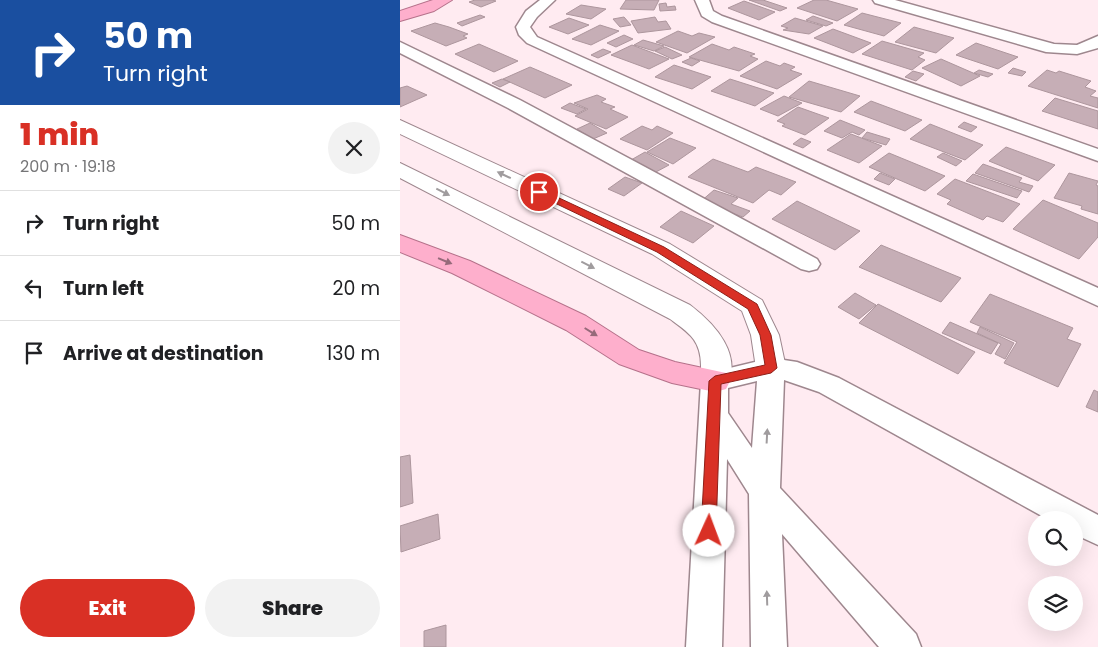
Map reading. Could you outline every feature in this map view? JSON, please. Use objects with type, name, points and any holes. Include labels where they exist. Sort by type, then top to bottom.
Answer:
[{"type":"highway","points":[[400,16],[429,8],[444,0]]},
{"type":"highway","points":[[400,243],[461,267],[576,323],[629,357],[672,372],[715,381]]},
{"type":"main road","points":[[400,126],[660,250],[753,306],[765,335],[771,368]]},
{"type":"main road","points":[[400,169],[680,312],[708,333],[717,356],[715,381]]},
{"type":"street","points":[[548,0],[531,14],[523,26],[526,35],[532,40],[1098,298]]},
{"type":"street","points":[[702,0],[707,13],[717,19],[1098,155]]},
{"type":"street","points":[[880,0],[1051,48],[1084,48],[1098,41]]},
{"type":"street","points":[[400,47],[523,109],[809,264]]},
{"type":"street","points":[[769,647],[764,492],[771,368]]},
{"type":"street","points":[[704,647],[715,381],[771,368],[797,372],[829,385],[1098,531]]},
{"type":"street","points":[[714,415],[764,492],[903,647]]},
{"type":"building","points":[[475,0],[496,1],[481,7],[469,2]]},
{"type":"building","points":[[626,0],[659,0],[654,10],[620,9]]},
{"type":"building","points":[[749,0],[763,0],[787,8],[780,11]]},
{"type":"building","points":[[814,0],[826,0],[858,9],[837,21],[797,8]]},
{"type":"building","points":[[744,1],[775,12],[759,20],[728,8]]},
{"type":"building","points":[[666,3],[667,7],[675,6],[676,10],[660,11],[659,4]]},
{"type":"building","points":[[581,5],[606,9],[591,19],[566,14]]},
{"type":"building","points":[[862,13],[901,23],[884,36],[844,25]]},
{"type":"building","points":[[480,15],[485,17],[462,26],[457,23]]},
{"type":"building","points":[[813,16],[833,23],[826,26],[806,20]]},
{"type":"building","points":[[624,17],[631,25],[620,27],[613,19]]},
{"type":"building","points":[[655,17],[658,22],[666,21],[671,29],[638,33],[631,21]]},
{"type":"building","points":[[569,18],[589,25],[568,34],[549,27]]},
{"type":"building","points":[[795,18],[823,26],[809,34],[783,30],[788,28],[781,26]]},
{"type":"building","points":[[435,23],[468,34],[463,36],[467,38],[446,46],[411,31]]},
{"type":"building","points":[[600,25],[619,31],[591,45],[572,39]]},
{"type":"building","points":[[914,27],[954,38],[936,53],[895,42]]},
{"type":"building","points":[[833,29],[871,43],[853,53],[814,38]]},
{"type":"building","points":[[678,31],[692,36],[699,33],[715,37],[687,53],[656,42]]},
{"type":"building","points":[[624,35],[633,39],[616,47],[607,43]]},
{"type":"building","points":[[643,40],[664,46],[654,51],[634,45]]},
{"type":"building","points":[[882,41],[924,53],[918,57],[925,60],[912,70],[862,54]]},
{"type":"building","points":[[976,43],[1018,57],[998,69],[956,55]]},
{"type":"building","points":[[479,44],[518,61],[494,72],[455,54]]},
{"type":"building","points":[[712,44],[729,50],[734,47],[755,54],[750,56],[758,59],[739,71],[689,57]]},
{"type":"building","points":[[632,45],[669,59],[649,69],[611,55]]},
{"type":"building","points":[[665,47],[682,55],[672,59],[655,51]]},
{"type":"building","points":[[603,49],[611,52],[598,58],[591,55]]},
{"type":"building","points":[[691,58],[700,61],[692,66],[682,62]]},
{"type":"building","points":[[941,59],[980,76],[961,86],[922,68]]},
{"type":"building","points":[[766,61],[780,66],[784,63],[795,67],[790,70],[802,74],[777,89],[740,76]]},
{"type":"building","points":[[674,65],[711,77],[692,89],[655,77]]},
{"type":"building","points":[[530,67],[572,85],[545,98],[503,79]]},
{"type":"building","points":[[1013,68],[1026,72],[1022,76],[1008,73]]},
{"type":"building","points":[[979,70],[993,74],[988,77],[974,73]]},
{"type":"building","points":[[1047,70],[1056,73],[1059,71],[1091,81],[1085,87],[1096,91],[1090,96],[1098,98],[1098,108],[1028,86]]},
{"type":"building","points":[[913,71],[924,74],[916,81],[905,77]]},
{"type":"building","points":[[502,79],[510,82],[500,87],[492,83]]},
{"type":"building","points":[[730,79],[774,93],[755,106],[711,91]]},
{"type":"building","points":[[809,81],[860,96],[841,112],[789,97]]},
{"type":"building","points":[[407,86],[427,95],[400,107],[400,88]]},
{"type":"building","points":[[597,95],[606,99],[601,102],[615,107],[610,109],[628,117],[606,129],[575,116],[588,109],[574,103]]},
{"type":"building","points":[[784,96],[802,103],[778,116],[760,109]]},
{"type":"building","points":[[1055,98],[1098,111],[1098,129],[1042,111]]},
{"type":"building","points":[[871,101],[922,120],[905,131],[854,112]]},
{"type":"building","points":[[570,103],[586,109],[577,114],[561,108]]},
{"type":"building","points":[[798,107],[829,118],[805,135],[782,126],[785,124],[777,121]]},
{"type":"building","points":[[840,120],[865,130],[859,135],[852,132],[842,138],[824,131]]},
{"type":"building","points":[[964,122],[977,127],[971,132],[958,127]]},
{"type":"building","points":[[590,123],[607,133],[593,139],[577,129]]},
{"type":"building","points":[[930,124],[983,145],[965,160],[910,139]]},
{"type":"building","points":[[642,126],[652,130],[657,126],[673,133],[647,150],[620,139]]},
{"type":"building","points":[[867,132],[890,139],[886,145],[862,138]]},
{"type":"building","points":[[851,134],[882,146],[859,163],[827,150]]},
{"type":"building","points":[[670,138],[696,148],[673,164],[647,152]]},
{"type":"building","points":[[801,138],[811,142],[803,148],[793,144]]},
{"type":"building","points":[[1006,147],[1055,165],[1038,181],[989,161]]},
{"type":"building","points":[[645,152],[669,165],[654,173],[631,160]]},
{"type":"building","points":[[889,153],[945,176],[925,191],[869,167]]},
{"type":"building","points":[[943,153],[962,161],[956,166],[937,157]]},
{"type":"building","points":[[713,159],[748,172],[756,167],[796,182],[781,195],[769,190],[753,203],[688,177]]},
{"type":"building","points":[[983,164],[1022,178],[1019,182],[1033,186],[1029,192],[975,173]]},
{"type":"building","points":[[880,173],[895,179],[889,185],[874,179]]},
{"type":"building","points":[[1069,173],[1098,181],[1096,185],[1098,186],[1098,214],[1081,209],[1082,206],[1054,198]]},
{"type":"building","points":[[973,174],[1022,191],[1017,198],[966,181]]},
{"type":"building","points":[[625,177],[642,183],[624,196],[608,189]]},
{"type":"building","points":[[955,179],[1020,204],[1003,222],[987,216],[983,220],[947,204],[951,200],[937,194]]},
{"type":"building","points":[[714,190],[738,198],[731,204],[750,211],[743,217],[700,202]]},
{"type":"building","points":[[1043,200],[1098,223],[1098,237],[1079,259],[1013,229]]},
{"type":"building","points":[[797,201],[860,231],[835,250],[772,219]]},
{"type":"building","points":[[681,211],[714,226],[693,243],[660,227]]},
{"type":"building","points":[[881,245],[961,278],[941,302],[859,267]]},
{"type":"building","points":[[855,293],[876,305],[859,319],[838,307]]},
{"type":"building","points":[[990,294],[1073,328],[1067,339],[1081,344],[1058,387],[1004,363],[1017,342],[970,322]]},
{"type":"building","points":[[878,304],[975,352],[958,374],[859,323]]},
{"type":"building","points":[[950,322],[998,343],[991,354],[942,333]]},
{"type":"building","points":[[980,327],[1014,343],[1005,359],[995,354],[1001,344],[977,333]]},
{"type":"building","points":[[1094,390],[1098,392],[1098,412],[1086,407]]},
{"type":"building","points":[[410,455],[413,503],[400,507],[400,457]]},
{"type":"building","points":[[438,514],[440,539],[401,552],[400,526]]},
{"type":"building","points":[[446,625],[446,647],[424,647],[424,631]]},
{"type":"route","points":[[539,192],[660,250],[753,306],[765,335],[771,368],[715,381],[709,531]]}]
